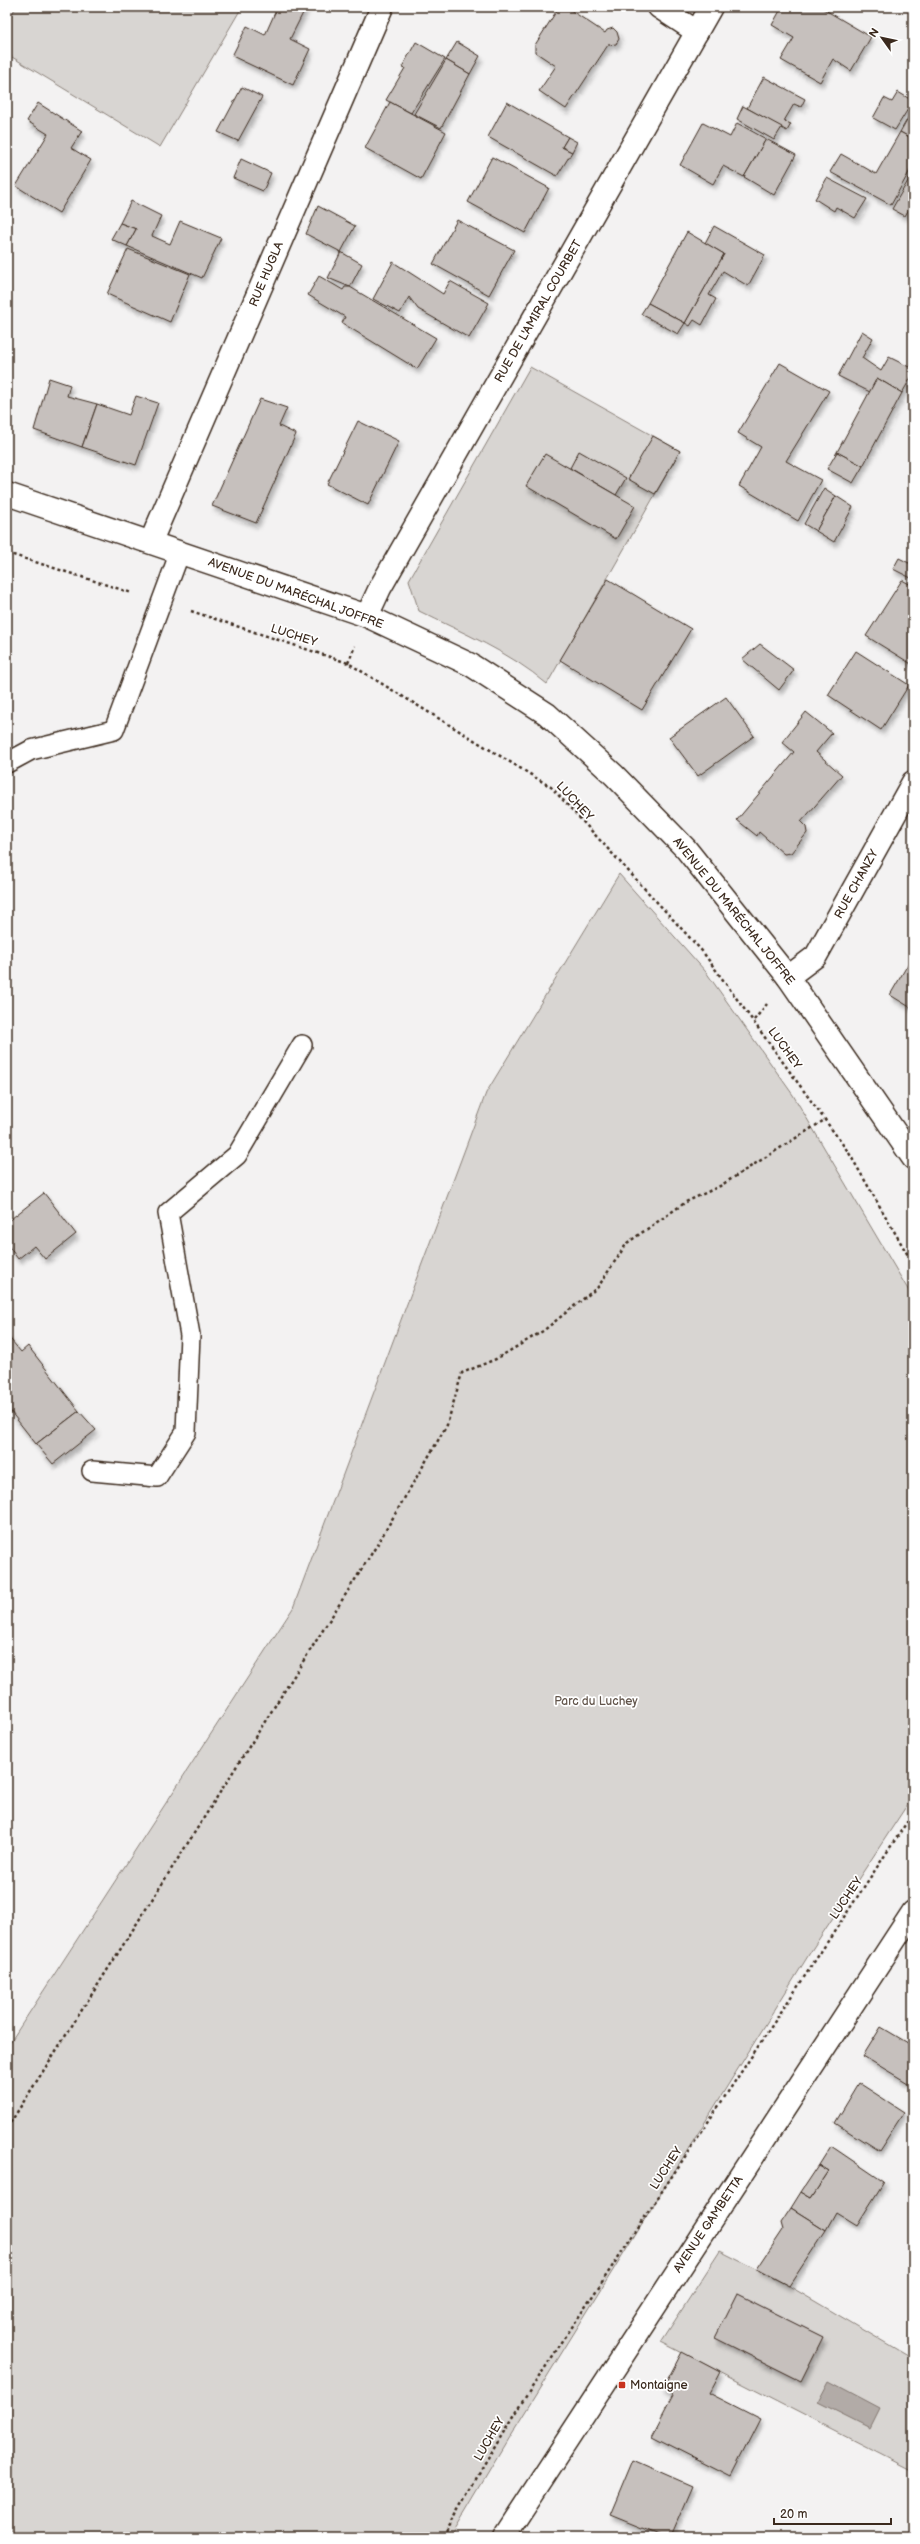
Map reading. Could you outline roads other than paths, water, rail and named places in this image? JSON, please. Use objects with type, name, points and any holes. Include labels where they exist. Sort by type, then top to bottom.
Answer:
[{"type":"street","name":"RUE HUGLA","points":[[151,541],[382,7]]},
{"type":"street","points":[[659,7],[697,32]]},
{"type":"street","name":"RUE DE L'AMIRAL COURBET","points":[[367,616],[380,588],[711,7]]},
{"type":"street","name":"AVENUE DU MARÉCHAL JOFFRE","points":[[7,494],[151,541],[367,616],[471,665],[547,714],[614,774],[686,849],[788,977],[913,1158]]},
{"type":"street","name":"RUE CHANZY","points":[[788,977],[816,956],[913,782]]},
{"type":"street","name":"AVENUE GAMBETTA","points":[[504,2537],[913,1912]]},
{"type":"lane","points":[[7,763],[31,750],[114,730],[180,552]]},
{"type":"lane","points":[[92,1471],[157,1477],[186,1432],[190,1335],[168,1214],[236,1155],[302,1045]]},
{"type":"place","name":"Montaigne","points":[[622,2385]]},
{"type":"park label","name":"Parc du Luchey","points":[[596,1701]]}]
